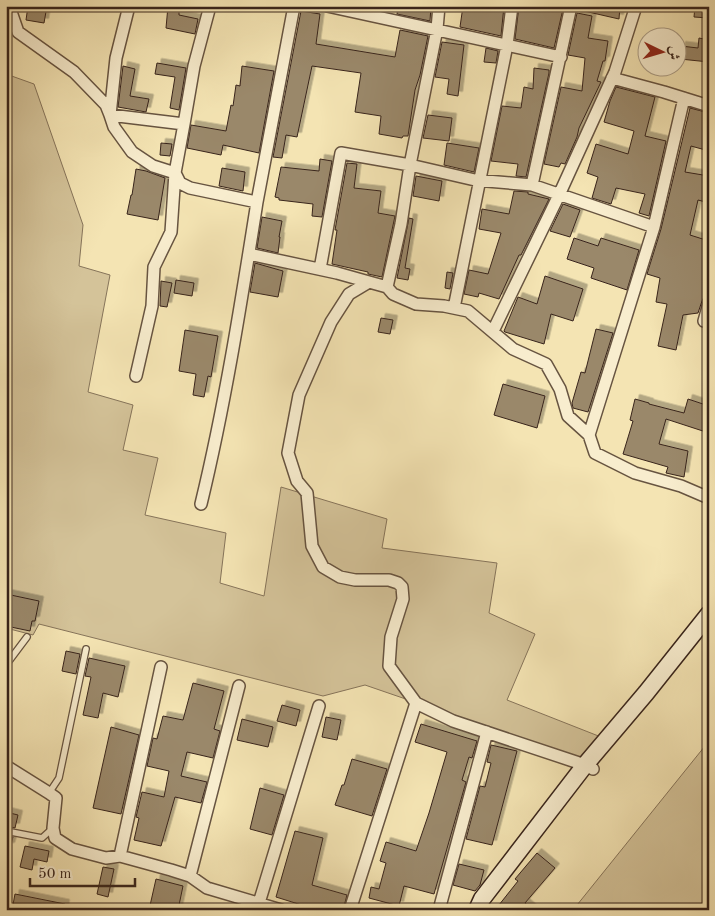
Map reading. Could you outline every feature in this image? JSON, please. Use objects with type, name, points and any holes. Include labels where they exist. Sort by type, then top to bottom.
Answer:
[{"type":"street","points":[[9,6],[18,32],[74,72],[106,104],[114,127],[132,152],[153,166],[175,173],[180,183],[190,188],[257,202]]},
{"type":"street","points":[[110,115],[116,58],[128,6]]},
{"type":"street","points":[[136,376],[152,306],[154,267],[171,232],[175,173],[194,66],[210,6]]},
{"type":"street","points":[[201,504],[214,449],[257,202],[294,6]]},
{"type":"street","points":[[327,6],[366,10],[437,29],[562,57]]},
{"type":"street","points":[[387,287],[401,224],[410,166],[437,29],[439,6]]},
{"type":"street","points":[[454,308],[508,45],[512,6]]},
{"type":"street","points":[[532,185],[572,6]]},
{"type":"street","points":[[493,331],[559,195],[612,78],[636,6]]},
{"type":"street","points":[[612,78],[709,106]]},
{"type":"street","points":[[589,435],[654,226],[684,98]]},
{"type":"street","points":[[110,115],[184,124]]},
{"type":"street","points":[[320,270],[341,153],[480,181],[532,185],[654,226]]},
{"type":"street","points":[[249,254],[387,287],[393,294],[416,304],[468,311],[513,348],[546,364],[560,390],[568,416],[589,435],[596,453],[635,473],[681,486],[709,498]]},
{"type":"street","points":[[368,282],[349,294],[331,322],[299,395],[288,453],[297,481],[307,493],[312,546],[323,567],[340,578],[389,580],[398,583],[402,587],[403,599],[391,637],[389,666],[416,703],[454,721],[589,767]]},
{"type":"street","points":[[704,321],[709,303]]},
{"type":"street","points":[[478,910],[488,903],[589,767],[709,614]]},
{"type":"street","points":[[589,767],[709,629]]},
{"type":"street","points":[[120,856],[161,667]]},
{"type":"street","points":[[190,876],[239,686]]},
{"type":"street","points":[[350,910],[416,703]]},
{"type":"street","points":[[259,903],[319,706]]},
{"type":"street","points":[[439,910],[488,732]]},
{"type":"street","points":[[6,766],[56,798],[53,828],[55,838],[72,849],[106,858],[120,856],[190,876],[208,888],[281,910]]},
{"type":"lane","points":[[6,665],[27,637]]},
{"type":"lane","points":[[49,793],[59,778],[86,649]]},
{"type":"lane","points":[[6,832],[42,838],[53,828]]},
{"type":"shaded area","points":[[6,74],[34,84],[83,225],[79,266],[110,275],[88,392],[133,405],[123,450],[158,458],[145,515],[226,533],[220,583],[264,596],[281,487],[387,519],[382,548],[497,563],[489,613],[535,634],[507,700],[601,737],[583,760],[365,685],[323,696],[39,624],[33,635],[6,628]]},
{"type":"shaded area","points":[[709,741],[709,910],[573,910]]},
{"type":"building","points":[[28,6],[47,6],[44,23],[26,20]]},
{"type":"building","points":[[168,6],[179,7],[179,15],[198,19],[195,34],[166,28]]},
{"type":"building","points":[[398,6],[431,6],[430,21],[397,14]]},
{"type":"building","points":[[463,6],[504,6],[501,36],[460,27]]},
{"type":"building","points":[[519,6],[559,6],[559,9],[563,9],[554,48],[515,39]]},
{"type":"building","points":[[584,6],[620,6],[619,19],[584,11]]},
{"type":"building","points":[[695,6],[709,6],[709,18],[694,17]]},
{"type":"building","points":[[301,11],[320,14],[316,44],[395,57],[400,30],[428,36],[415,90],[408,136],[403,136],[402,138],[379,134],[381,116],[355,112],[361,73],[312,66],[297,137],[286,135],[282,158],[273,157]]},
{"type":"building","points":[[577,13],[592,16],[588,38],[608,41],[605,61],[603,61],[597,81],[601,82],[579,128],[565,164],[561,163],[559,167],[544,164],[561,87],[582,91],[585,58],[568,55]]},
{"type":"building","points":[[699,38],[709,40],[709,62],[688,60],[688,47],[698,48]]},
{"type":"building","points":[[442,42],[464,45],[458,96],[447,94],[449,79],[435,77]]},
{"type":"building","points":[[486,48],[498,51],[496,63],[484,62]]},
{"type":"building","points":[[157,63],[186,68],[179,110],[170,108],[175,77],[155,74]]},
{"type":"building","points":[[123,66],[135,69],[130,96],[149,99],[146,112],[118,107]]},
{"type":"building","points":[[242,66],[274,71],[259,153],[223,145],[221,155],[187,148],[191,125],[226,131],[231,105],[233,106],[236,85],[240,86]]},
{"type":"building","points":[[534,68],[549,70],[549,73],[526,177],[516,176],[518,164],[491,161],[502,106],[521,108],[524,87],[533,89]]},
{"type":"building","points":[[616,87],[655,97],[645,136],[666,141],[649,216],[639,213],[645,194],[616,188],[611,204],[592,198],[598,177],[587,173],[596,144],[628,154],[634,131],[604,122]]},
{"type":"building","points":[[690,108],[709,113],[709,151],[691,146],[685,172],[709,176],[709,203],[698,200],[690,235],[709,241],[709,296],[704,297],[698,313],[683,315],[676,350],[658,346],[667,304],[656,302],[660,278],[647,274],[661,229]]},
{"type":"building","points":[[428,115],[452,118],[449,141],[423,138]]},
{"type":"building","points":[[161,143],[172,144],[170,156],[160,155]]},
{"type":"building","points":[[447,143],[479,148],[474,172],[444,165]]},
{"type":"building","points":[[320,159],[332,161],[322,217],[312,216],[313,204],[279,200],[279,198],[275,197],[281,167],[319,171]]},
{"type":"building","points":[[347,163],[357,164],[354,188],[381,191],[378,213],[395,216],[382,277],[332,264],[337,230],[335,230]]},
{"type":"building","points":[[222,168],[245,172],[243,191],[219,186]]},
{"type":"building","points":[[136,169],[165,178],[158,220],[127,214]]},
{"type":"building","points":[[416,176],[442,181],[439,201],[413,196]]},
{"type":"building","points":[[514,191],[528,192],[528,194],[549,199],[521,255],[519,255],[499,299],[479,293],[478,297],[464,294],[469,270],[488,274],[501,233],[479,229],[482,209],[509,214]]},
{"type":"building","points":[[563,204],[580,210],[570,237],[550,231]]},
{"type":"building","points":[[262,217],[282,221],[278,253],[257,248]]},
{"type":"building","points":[[409,218],[413,219],[405,268],[410,269],[408,280],[397,278]]},
{"type":"building","points":[[574,238],[598,246],[601,238],[639,250],[627,290],[591,278],[594,268],[567,259]]},
{"type":"building","points":[[255,263],[283,271],[278,297],[250,292]]},
{"type":"building","points":[[447,272],[453,273],[450,289],[445,288]]},
{"type":"building","points":[[545,276],[583,289],[573,321],[551,314],[544,344],[505,332],[518,297],[537,304]]},
{"type":"building","points":[[176,280],[194,283],[192,296],[174,293]]},
{"type":"building","points":[[161,281],[172,283],[167,307],[160,306]]},
{"type":"building","points":[[381,318],[393,320],[390,334],[378,332]]},
{"type":"building","points":[[596,329],[613,333],[588,412],[573,408],[572,403],[581,372],[585,373]]},
{"type":"building","points":[[185,330],[218,336],[211,377],[208,376],[204,397],[193,395],[196,374],[179,371]]},
{"type":"building","points":[[503,384],[545,396],[537,428],[494,415]]},
{"type":"building","points":[[635,399],[684,413],[688,399],[709,406],[709,433],[666,419],[659,444],[688,451],[684,477],[666,473],[668,467],[623,454],[633,421],[630,420]]},
{"type":"building","points":[[6,594],[39,601],[35,621],[32,621],[30,631],[6,626]]},
{"type":"building","points":[[66,651],[80,654],[76,674],[62,671]]},
{"type":"building","points":[[89,658],[125,666],[118,697],[103,693],[98,718],[83,715],[91,677],[85,676]]},
{"type":"building","points":[[193,683],[224,691],[214,729],[220,731],[213,758],[187,752],[181,776],[207,782],[201,803],[175,797],[161,846],[134,840],[139,818],[136,817],[142,792],[164,797],[169,771],[147,766],[153,738],[157,739],[163,716],[183,720]]},
{"type":"building","points":[[282,705],[300,710],[296,726],[277,721]]},
{"type":"building","points":[[326,717],[341,720],[337,740],[322,737]]},
{"type":"building","points":[[242,719],[273,727],[268,747],[237,740]]},
{"type":"building","points":[[421,724],[477,741],[472,758],[469,757],[462,780],[466,782],[434,894],[404,886],[399,906],[369,898],[371,887],[379,889],[386,863],[380,861],[386,842],[416,851],[429,813],[447,752],[415,742]]},
{"type":"building","points":[[111,727],[139,735],[121,814],[93,808]]},
{"type":"building","points":[[491,745],[517,751],[492,845],[466,839],[480,786],[485,787],[491,763],[487,762]]},
{"type":"building","points":[[352,759],[387,769],[372,816],[335,805],[342,785],[344,785]]},
{"type":"building","points":[[260,788],[284,795],[272,835],[250,829]]},
{"type":"building","points":[[6,812],[18,815],[15,828],[6,826]]},
{"type":"building","points":[[295,831],[323,838],[312,885],[347,895],[343,910],[308,910],[308,907],[276,897]]},
{"type":"building","points":[[6,836],[13,837],[10,847],[6,847]]},
{"type":"building","points":[[25,846],[49,851],[47,862],[34,859],[32,870],[20,867]]},
{"type":"building","points":[[537,853],[555,868],[525,903],[533,910],[495,910],[518,881],[515,879]]},
{"type":"building","points":[[459,864],[484,870],[480,885],[475,891],[453,885]]},
{"type":"building","points":[[103,867],[114,869],[108,897],[97,894]]},
{"type":"building","points":[[156,879],[183,886],[178,910],[149,910]]},
{"type":"building","points":[[15,894],[65,904],[64,910],[12,910]]}]
